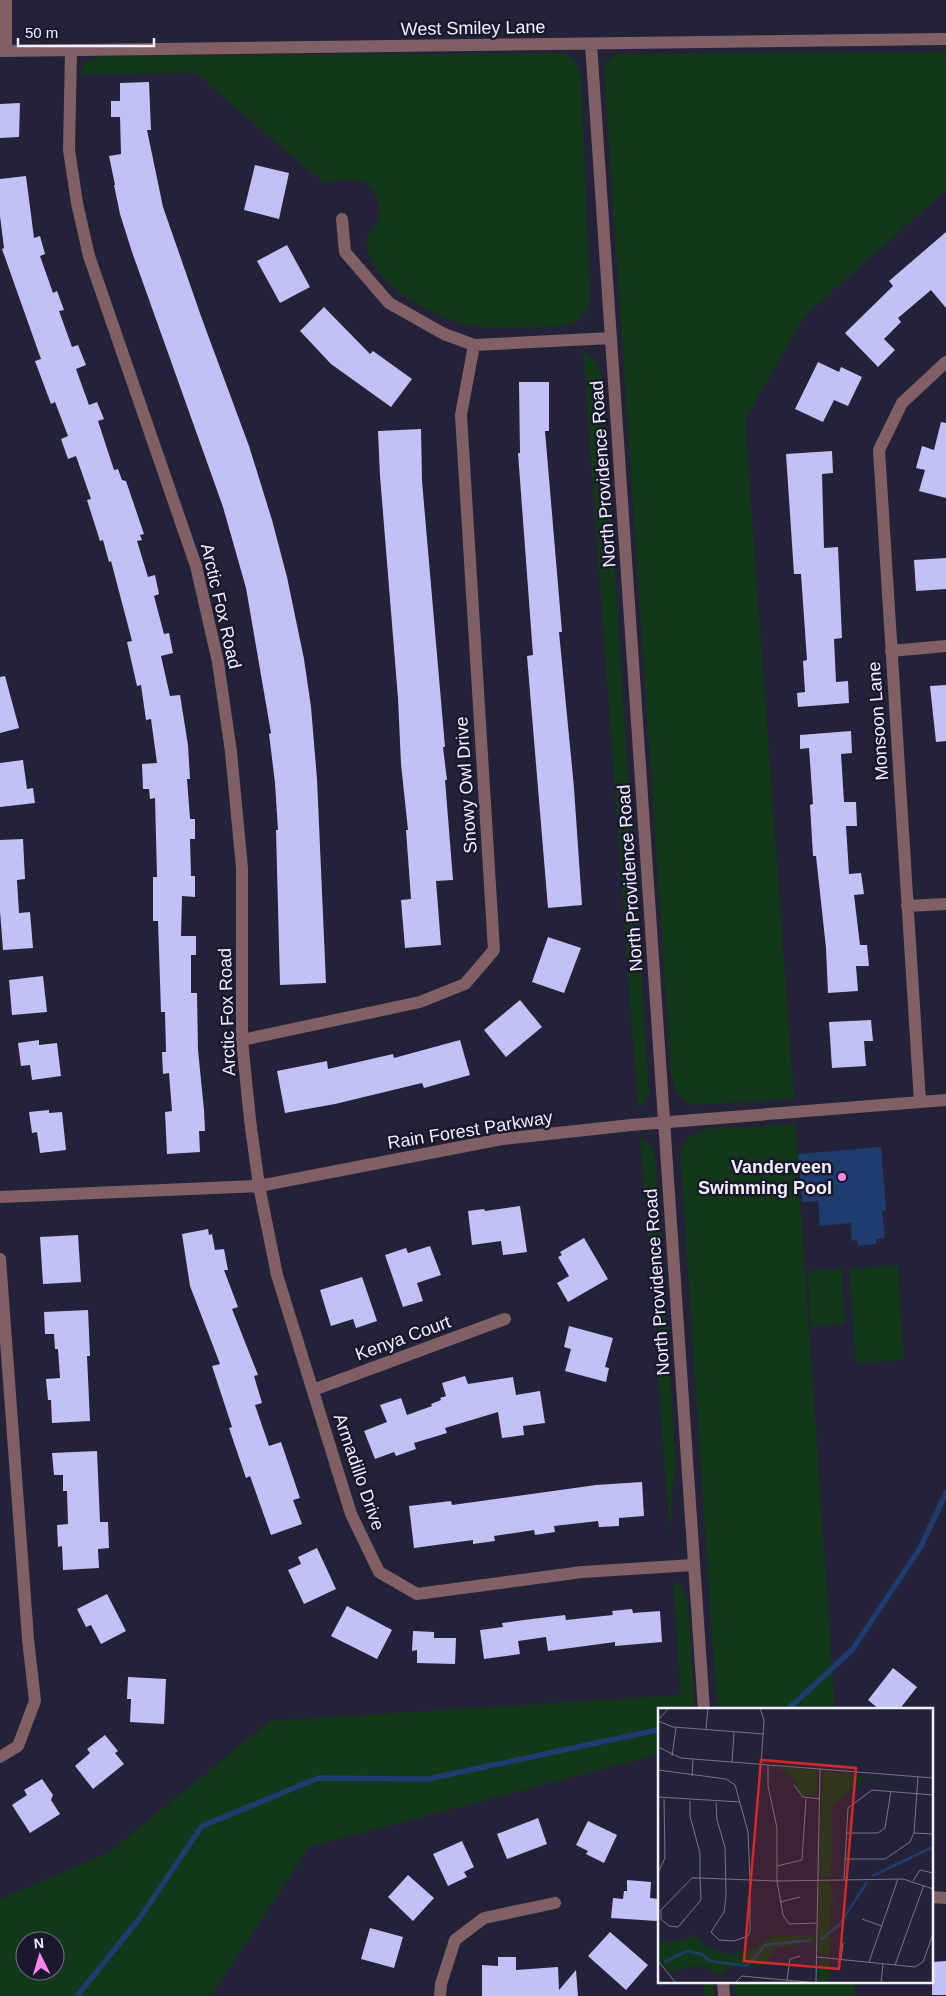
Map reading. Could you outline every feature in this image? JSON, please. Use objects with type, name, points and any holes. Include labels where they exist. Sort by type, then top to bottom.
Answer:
[{"type":"street","points":[[3,51],[6,0]]},
{"type":"street","name":"West Smiley Lane","points":[[3,51],[946,39]]},
{"type":"street","name":"North Providence Road","points":[[591,44],[704,1708]]},
{"type":"street","name":"Arctic Fox Road","points":[[71,51],[69,150],[77,203],[89,256],[196,566],[218,662],[231,752],[242,868],[242,1040],[259,1186]]},
{"type":"street","points":[[342,219],[345,252],[389,303],[444,334],[474,345],[611,338]]},
{"type":"street","name":"Snowy Owl Drive","points":[[242,1040],[420,1002],[465,984],[494,950],[461,415],[474,345]]},
{"type":"street","name":"Monsoon Lane","points":[[920,1102],[879,450],[902,403],[946,362]]},
{"type":"street","points":[[891,650],[946,646]]},
{"type":"street","points":[[907,906],[946,904]]},
{"type":"street","name":"Rain Forest Parkway","points":[[0,1197],[259,1186],[502,1139],[664,1122],[946,1100]]},
{"type":"street","name":"Armadillo Drive","points":[[259,1186],[277,1275],[351,1514],[379,1572],[417,1594],[582,1572],[694,1565]]},
{"type":"street","points":[[0,1259],[28,1639],[35,1701],[18,1746],[0,1757]]},
{"type":"street","name":"Kenya Court","points":[[313,1390],[505,1319]]},
{"type":"street","points":[[440,1996],[441,1984],[455,1940],[484,1918],[555,1903]]},
{"type":"green space","points":[[946,52],[946,190],[805,316],[745,419],[794,1099],[696,1105],[684,1100],[678,1094],[671,1073],[604,70],[606,64],[615,54]]},
{"type":"green space","points":[[563,53],[574,59],[581,75],[590,299],[588,308],[580,319],[563,326],[550,327],[464,325],[435,313],[395,289],[375,266],[369,252],[366,237],[379,215],[378,202],[373,190],[363,182],[353,179],[325,184],[195,73],[79,74],[88,62],[102,56]]},
{"type":"green space","points":[[583,350],[597,362],[602,378],[649,1093],[644,1104],[638,1108]]},
{"type":"green space","points":[[795,1124],[835,1708],[717,1708],[680,1151],[688,1138],[704,1129]]},
{"type":"green space","points":[[640,1136],[652,1149],[656,1165],[676,1464],[672,1493],[670,1536]]},
{"type":"green space","points":[[898,1265],[904,1360],[856,1363],[849,1269]]},
{"type":"green space","points":[[841,1269],[845,1324],[811,1326],[808,1271]]},
{"type":"green space","points":[[673,1580],[682,1588],[688,1604],[695,1708],[658,1708],[658,1755],[309,1847],[211,1996],[0,1996],[0,1899],[108,1853],[270,1721],[681,1695]]},
{"type":"green space","points":[[703,1984],[713,1984],[714,1996],[704,1996]]},
{"type":"green space","points":[[735,1984],[854,1984],[855,1996],[736,1996]]},
{"type":"water","name":"Vanderveen Swimming Pool","points":[[881,1147],[886,1210],[882,1211],[885,1238],[876,1239],[876,1244],[858,1246],[857,1240],[852,1241],[851,1223],[820,1226],[818,1201],[802,1202],[798,1154]]},
{"type":"building","points":[[149,82],[151,130],[147,130],[163,207],[249,446],[287,577],[304,659],[311,707],[317,779],[326,983],[280,985],[276,830],[278,830],[269,734],[271,733],[246,588],[223,507],[132,252],[120,214],[114,185],[109,156],[121,154],[120,117],[111,117],[111,101],[120,101],[120,83]]},
{"type":"building","points":[[20,103],[19,137],[0,138],[0,104]]},
{"type":"building","points":[[255,165],[289,173],[279,219],[244,210]]},
{"type":"building","points":[[26,176],[34,238],[40,236],[45,254],[40,256],[53,293],[57,291],[64,310],[59,311],[72,347],[78,345],[86,365],[76,369],[89,405],[97,402],[104,419],[98,421],[114,470],[118,469],[122,480],[126,481],[144,534],[140,535],[142,540],[137,541],[148,577],[155,575],[159,594],[154,596],[164,634],[169,633],[173,653],[161,656],[170,696],[180,695],[188,745],[190,779],[187,779],[190,819],[195,819],[195,839],[190,839],[191,876],[195,876],[195,897],[182,896],[181,936],[196,936],[196,955],[191,955],[191,993],[197,993],[198,1050],[204,1110],[205,1131],[199,1131],[200,1152],[167,1154],[165,1112],[172,1111],[169,1073],[163,1074],[162,1052],[166,1052],[165,1012],[161,1012],[158,921],[153,921],[153,877],[157,877],[155,798],[150,799],[149,789],[143,789],[142,764],[157,763],[151,719],[146,720],[141,685],[137,686],[127,642],[132,641],[111,561],[109,562],[103,540],[100,541],[87,500],[91,499],[76,456],[68,459],[61,439],[68,436],[55,402],[51,404],[35,361],[41,359],[2,249],[4,248],[0,216],[0,179]]},
{"type":"building","points":[[946,232],[946,308],[931,290],[898,318],[901,322],[884,339],[895,350],[878,367],[845,333],[893,286],[889,281]]},
{"type":"building","points":[[287,245],[310,287],[280,303],[257,261]]},
{"type":"building","points":[[324,307],[370,354],[373,351],[412,379],[391,407],[331,364],[300,331]]},
{"type":"building","points":[[818,362],[839,372],[841,367],[862,377],[848,406],[834,400],[823,422],[795,409]]},
{"type":"building","points":[[519,382],[549,382],[549,431],[545,431],[562,632],[559,632],[574,788],[582,905],[548,908],[527,656],[533,655],[518,453],[520,453]]},
{"type":"building","points":[[941,422],[946,423],[946,498],[919,491],[925,470],[916,468],[922,446],[934,450]]},
{"type":"building","points":[[421,429],[422,481],[445,747],[443,747],[447,780],[445,780],[453,880],[436,881],[441,945],[405,948],[401,900],[411,899],[406,830],[408,830],[401,764],[398,698],[378,431]]},
{"type":"building","points":[[832,451],[833,473],[822,474],[824,548],[838,547],[842,638],[834,639],[836,682],[848,681],[849,703],[798,707],[797,693],[805,692],[803,661],[807,660],[801,574],[794,574],[786,454]]},
{"type":"building","points":[[946,558],[946,589],[916,591],[914,560]]},
{"type":"building","points":[[5,676],[19,728],[0,733],[0,677]]},
{"type":"building","points":[[946,685],[946,741],[936,742],[930,686]]},
{"type":"building","points":[[851,731],[852,753],[841,754],[844,802],[856,802],[857,826],[846,826],[849,874],[861,873],[864,894],[854,895],[860,945],[867,945],[869,966],[856,966],[858,991],[828,993],[826,948],[816,856],[813,856],[810,805],[813,804],[809,748],[800,749],[800,735]]},
{"type":"building","points":[[23,760],[27,789],[33,788],[35,803],[0,807],[0,763]]},
{"type":"building","points":[[23,839],[25,879],[17,880],[19,913],[30,912],[33,948],[3,950],[0,911],[0,840]]},
{"type":"building","points":[[548,937],[581,948],[564,993],[532,982]]},
{"type":"building","points":[[43,976],[47,1012],[12,1015],[9,980]]},
{"type":"building","points":[[520,1000],[542,1027],[506,1057],[484,1030]]},
{"type":"building","points":[[871,1020],[873,1041],[864,1041],[866,1066],[832,1068],[829,1022]]},
{"type":"building","points":[[39,1040],[39,1045],[57,1043],[61,1076],[32,1080],[30,1065],[21,1066],[18,1043]]},
{"type":"building","points":[[460,1040],[470,1075],[424,1088],[422,1083],[335,1104],[285,1113],[277,1071],[327,1061],[328,1069],[393,1054],[394,1058]]},
{"type":"building","points":[[49,1110],[49,1113],[62,1112],[66,1150],[40,1153],[37,1132],[32,1133],[29,1112]]},
{"type":"building","points":[[520,1206],[527,1252],[503,1255],[501,1241],[472,1245],[468,1211],[484,1209],[485,1211]]},
{"type":"building","points":[[208,1229],[209,1235],[212,1234],[215,1250],[224,1249],[228,1270],[224,1270],[238,1307],[232,1309],[258,1375],[254,1376],[262,1403],[255,1405],[269,1446],[281,1442],[300,1498],[293,1500],[302,1524],[271,1535],[250,1476],[246,1478],[229,1428],[232,1427],[212,1366],[220,1364],[190,1286],[182,1234]]},
{"type":"building","points":[[78,1235],[81,1282],[43,1284],[40,1237]]},
{"type":"building","points":[[584,1238],[608,1279],[568,1302],[557,1283],[569,1276],[558,1257],[562,1255],[560,1252]]},
{"type":"building","points":[[430,1246],[441,1275],[417,1283],[423,1301],[403,1307],[385,1255],[406,1248],[408,1253]]},
{"type":"building","points":[[362,1277],[377,1321],[356,1328],[353,1319],[331,1326],[320,1290]]},
{"type":"building","points":[[88,1310],[90,1356],[87,1356],[90,1421],[52,1423],[51,1400],[48,1400],[46,1379],[60,1378],[58,1349],[55,1349],[54,1334],[45,1334],[44,1312]]},
{"type":"building","points":[[569,1326],[613,1338],[605,1367],[609,1368],[606,1382],[565,1371],[571,1349],[564,1347]]},
{"type":"building","points":[[465,1376],[468,1384],[513,1377],[516,1395],[540,1391],[545,1423],[523,1426],[524,1435],[502,1438],[498,1412],[445,1428],[447,1433],[414,1443],[416,1449],[396,1456],[394,1452],[375,1459],[364,1431],[387,1422],[380,1405],[401,1398],[407,1415],[432,1406],[431,1404],[446,1396],[442,1383]]},
{"type":"building","points":[[97,1451],[100,1522],[108,1522],[109,1548],[98,1549],[99,1568],[63,1570],[62,1546],[58,1547],[57,1525],[68,1524],[67,1491],[63,1491],[63,1475],[54,1475],[52,1453]]},
{"type":"building","points":[[642,1482],[644,1516],[619,1518],[619,1526],[599,1527],[598,1521],[554,1526],[555,1532],[535,1535],[534,1530],[494,1536],[495,1541],[473,1544],[473,1540],[414,1548],[409,1506],[451,1501],[452,1505],[596,1485]]},
{"type":"building","points":[[317,1548],[336,1589],[304,1604],[288,1570],[301,1564],[298,1557]]},
{"type":"building","points":[[107,1594],[126,1631],[101,1644],[91,1625],[86,1627],[77,1609]]},
{"type":"building","points":[[347,1606],[392,1630],[377,1659],[331,1636]]},
{"type":"building","points":[[632,1609],[633,1613],[660,1611],[662,1642],[615,1646],[615,1642],[548,1651],[546,1637],[518,1641],[520,1654],[484,1659],[480,1630],[503,1627],[502,1623],[565,1615],[566,1620],[613,1615],[612,1611]]},
{"type":"building","points":[[413,1631],[434,1632],[434,1638],[456,1638],[455,1664],[417,1663],[417,1650],[412,1651]]},
{"type":"building","points":[[893,1668],[917,1687],[901,1708],[878,1708],[868,1700]]},
{"type":"building","points":[[128,1677],[166,1679],[164,1724],[130,1722],[131,1699],[127,1699]]},
{"type":"building","points":[[105,1735],[118,1751],[115,1753],[124,1764],[93,1789],[75,1766],[90,1753],[87,1749]]},
{"type":"building","points":[[42,1779],[53,1795],[51,1800],[60,1814],[30,1833],[12,1805],[27,1795],[24,1790]]},
{"type":"building","points":[[538,1818],[547,1844],[507,1859],[497,1834]]},
{"type":"building","points":[[588,1821],[617,1835],[604,1863],[586,1854],[588,1851],[576,1845]]},
{"type":"building","points":[[462,1841],[474,1867],[464,1872],[467,1877],[448,1886],[433,1854]]},
{"type":"building","points":[[408,1875],[434,1898],[413,1921],[388,1897]]},
{"type":"building","points":[[627,1880],[651,1882],[650,1898],[658,1899],[657,1921],[611,1918],[613,1898],[623,1899],[624,1891],[627,1891]]},
{"type":"building","points":[[370,1928],[403,1937],[394,1968],[361,1959]]},
{"type":"building","points":[[610,1932],[648,1965],[626,1990],[588,1956]]},
{"type":"building","points":[[498,1957],[516,1957],[516,1970],[558,1967],[559,1990],[576,1970],[578,1996],[482,1996],[482,1965],[498,1966]]},
{"type":"building","points":[[946,1961],[946,1995],[932,1995],[934,1962]]},
{"type":"waterway","points":[[789,1708],[852,1650],[920,1548],[946,1493]]},
{"type":"waterway","points":[[77,1996],[139,1919],[202,1826],[318,1778],[428,1779],[657,1730]]},
{"type":"place","name":"Vanderveen Swimming Pool","points":[[842,1177]]}]
